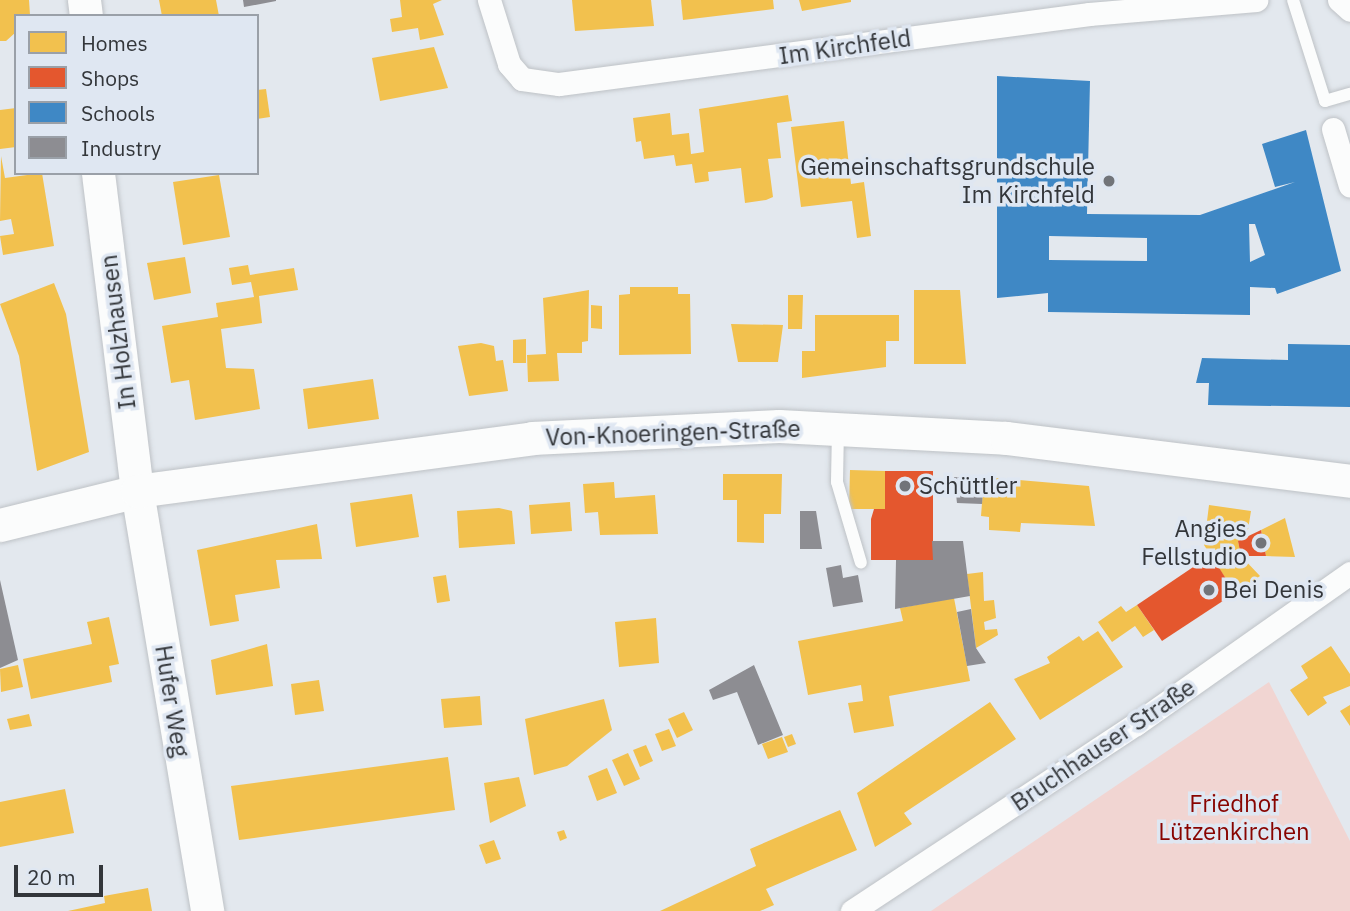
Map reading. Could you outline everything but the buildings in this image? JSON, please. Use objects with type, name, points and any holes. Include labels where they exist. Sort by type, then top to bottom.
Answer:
[{"type":"main road","name":"In Holzhausen","points":[[98,175],[137,491]]},
{"type":"main road","name":"Von-Knoeringen-Straße","points":[[0,525],[137,491],[532,438],[779,426],[1006,438],[1350,481]]},
{"type":"main road","name":"Hufer Weg","points":[[137,491],[207,911]]},
{"type":"street","name":"Im Kirchfeld","points":[[488,0],[509,64],[522,79],[559,84],[1089,15],[1256,0]]},
{"type":"street","points":[[1339,0],[1350,10]]},
{"type":"street","points":[[1333,129],[1350,186]]},
{"type":"street","name":"Bruchhauser Straße","points":[[852,911],[1136,724],[1350,573]]},
{"type":"lane","points":[[1293,0],[1325,101],[1350,94]]},
{"type":"lane","points":[[838,429],[837,482],[860,563]]},
{"type":"green space","name":"Friedhof Lützenkirchen","points":[[1269,682],[1350,841],[1350,911],[931,911]]},
{"type":"place","name":"Gemeinschaftsgrundschule Im Kirchfeld","points":[[1109,181]]},
{"type":"place","name":"Schüttler","points":[[905,486]]},
{"type":"place","name":"Angies Fellstudio","points":[[1261,543]]},
{"type":"place","name":"Bei Denis","points":[[1209,590]]}]
